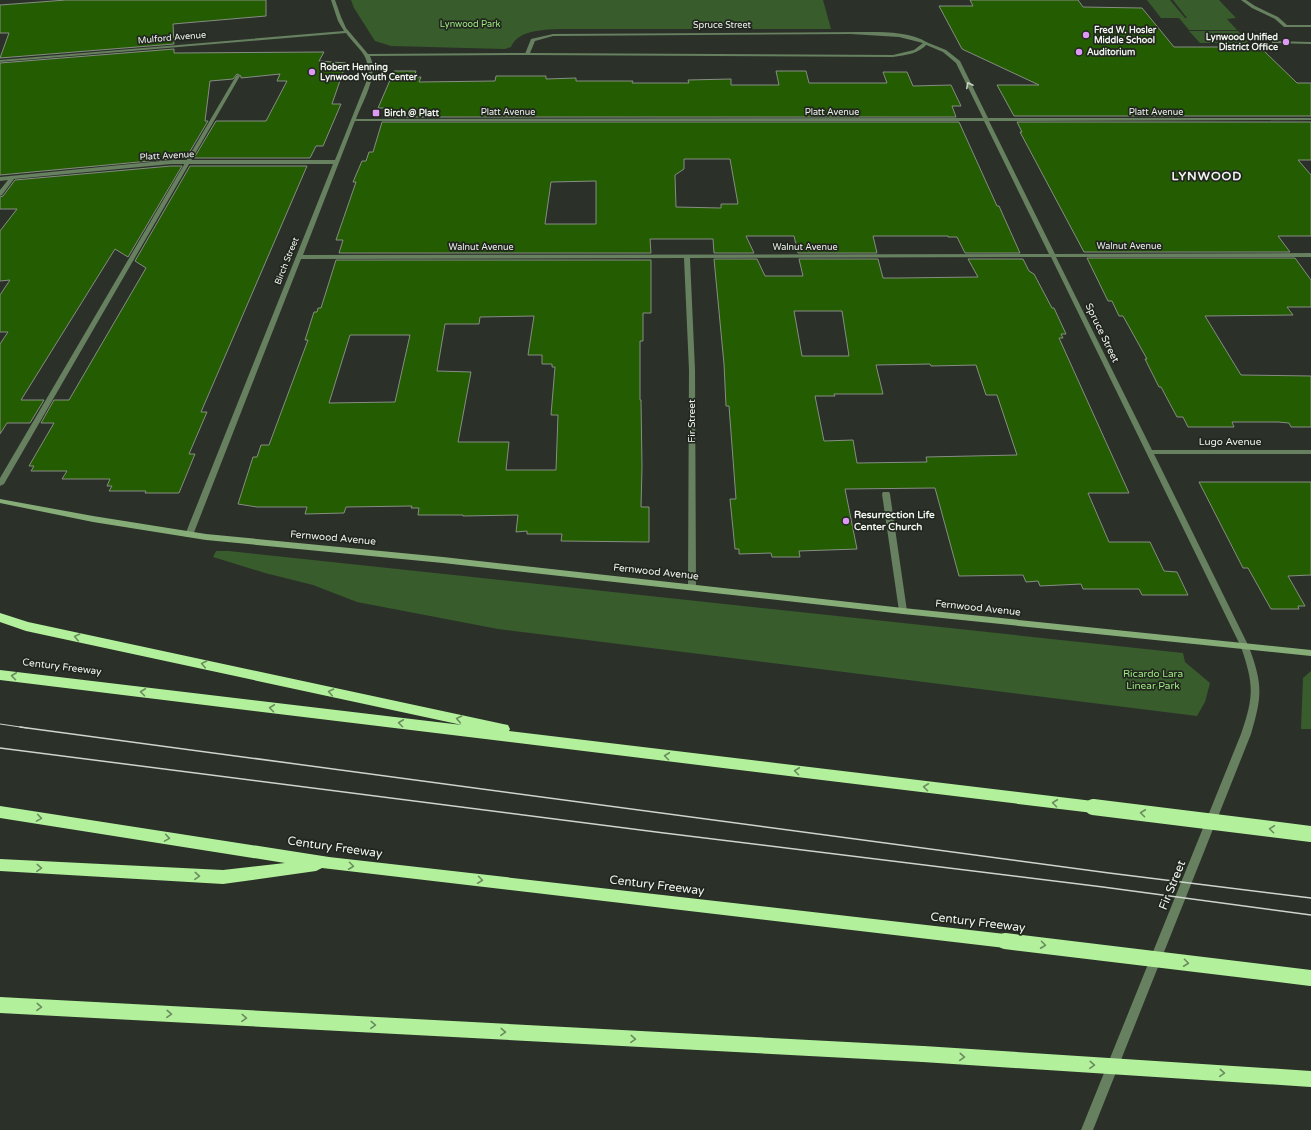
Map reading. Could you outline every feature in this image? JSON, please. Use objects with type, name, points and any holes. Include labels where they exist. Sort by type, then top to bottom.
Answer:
[{"type":"highway","points":[[0,617],[26,626],[579,745]]},
{"type":"highway","name":"Century Freeway","points":[[0,675],[1311,834]]},
{"type":"highway","name":"Century Freeway","points":[[0,812],[328,863],[1311,978]]},
{"type":"highway","points":[[0,866],[223,877],[328,863]]},
{"type":"highway","points":[[0,1005],[923,1054],[1311,1079]]},
{"type":"street","points":[[333,0],[346,32],[368,55],[527,54],[893,56],[916,50],[924,46],[926,42]]},
{"type":"street","points":[[1243,0],[1250,7],[1280,20],[1286,26],[1311,26]]},
{"type":"street","name":"Mulford Avenue","points":[[0,61],[346,32]]},
{"type":"street","name":"Spruce Street","points":[[527,54],[533,40],[540,37],[566,34],[858,33],[899,36],[920,40],[946,52],[960,62],[1245,647]]},
{"type":"street","points":[[1274,42],[1311,42]]},
{"type":"street","name":"Birch Street","points":[[189,535],[372,70],[368,55]]},
{"type":"street","points":[[0,484],[238,76]]},
{"type":"street","name":"Platt Avenue","points":[[353,120],[1311,119]]},
{"type":"street","name":"Platt Avenue","points":[[0,179],[188,162],[336,162]]},
{"type":"street","points":[[0,194],[12,178]]},
{"type":"street","name":"Walnut Avenue","points":[[298,257],[1311,255]]},
{"type":"street","name":"Fir Street","points":[[687,256],[692,370],[692,587]]},
{"type":"street","name":"Lugo Avenue","points":[[1150,452],[1311,452]]},
{"type":"street","points":[[886,494],[903,611]]},
{"type":"street","name":"Fernwood Avenue","points":[[0,501],[189,535],[443,560],[903,611],[1311,653]]},
{"type":"street","name":"Fir Street","points":[[1088,1130],[1246,734],[1255,706],[1257,689],[1254,670],[1245,647]]},
{"type":"green space","name":"Lynwood Park","points":[[351,0],[823,0],[831,29],[559,29],[525,34],[514,41],[511,47],[505,49],[391,46],[375,41],[354,8]]},
{"type":"green space","points":[[1147,0],[1170,0],[1185,18],[1187,18],[1173,0],[1219,0],[1236,18],[1227,19],[1237,30],[1189,30],[1179,18],[1161,18]]},
{"type":"green space","points":[[1189,31],[1238,31],[1249,43],[1200,43]]},
{"type":"green space","name":"Ricardo Lara Linear Park","points":[[216,551],[229,551],[1183,653],[1185,662],[1210,683],[1205,702],[1197,716],[498,629],[357,602],[313,585],[265,573],[213,557]]},
{"type":"green space","points":[[1311,671],[1311,729],[1301,729],[1303,678]]},
{"type":"building","points":[[66,0],[266,0],[266,16],[173,24],[174,44],[0,58],[9,33],[0,33],[0,5]]},
{"type":"building","points":[[970,0],[1078,0],[1083,7],[1142,8],[1174,47],[1255,47],[1260,51],[1264,51],[1297,83],[1311,83],[1311,116],[1014,116],[997,85],[1039,85],[962,49],[939,6],[973,6]]},
{"type":"building","points":[[174,49],[174,53],[324,52],[319,61],[346,63],[332,104],[341,104],[323,146],[316,146],[310,158],[194,158],[216,121],[266,121],[287,81],[277,81],[280,74],[241,78],[241,76],[237,74],[233,79],[210,81],[205,121],[208,121],[186,158],[0,175],[0,63]]},
{"type":"building","points":[[394,71],[416,71],[415,74],[418,74],[416,77],[421,77],[419,82],[495,81],[496,76],[546,76],[546,79],[576,78],[576,81],[633,81],[632,83],[689,83],[688,80],[731,79],[731,85],[779,85],[776,71],[806,71],[809,83],[887,83],[883,72],[907,72],[913,86],[951,85],[961,106],[952,106],[956,117],[384,117],[387,108],[378,108]]},
{"type":"building","points":[[382,122],[959,122],[1020,253],[965,253],[957,237],[873,236],[877,253],[798,253],[794,236],[746,236],[754,253],[714,253],[713,239],[650,239],[651,253],[339,253],[343,240],[336,240],[356,182],[353,182],[362,161],[366,161],[369,152],[373,152]],"holes":[[[684,159],[730,159],[738,204],[721,204],[721,208],[676,207],[675,175],[684,169]],[[596,181],[596,224],[545,224],[551,182]]]},
{"type":"building","points":[[1017,122],[1311,122],[1311,160],[1298,160],[1311,175],[1311,236],[1278,236],[1290,252],[1084,252],[1020,132],[1022,132]]},
{"type":"building","points":[[182,166],[128,257],[115,249],[21,400],[44,400],[30,423],[7,423],[0,434],[0,344],[8,332],[0,332],[0,295],[10,280],[0,281],[0,231],[17,209],[0,209],[0,197],[3,196],[15,180]]},
{"type":"building","points":[[190,166],[307,166],[201,412],[207,412],[189,454],[195,454],[179,493],[109,491],[112,486],[107,486],[110,479],[62,479],[67,471],[31,471],[34,466],[29,466],[54,423],[41,423],[54,400],[69,400],[146,268],[135,261]]},
{"type":"building","points":[[1087,258],[1295,258],[1311,280],[1311,307],[1287,307],[1293,315],[1205,316],[1241,375],[1311,376],[1311,427],[1291,427],[1289,423],[1278,422],[1232,422],[1234,427],[1188,427],[1183,417],[1177,417],[1161,387],[1159,387],[1145,359],[1147,359],[1123,316],[1119,316],[1112,301],[1108,301]]},
{"type":"building","points":[[714,259],[757,259],[765,276],[803,276],[799,259],[878,259],[883,278],[899,278],[978,277],[968,259],[1023,259],[1029,271],[1034,274],[1052,308],[1054,308],[1066,334],[1061,334],[1063,338],[1059,338],[1129,493],[1088,493],[1109,542],[1150,542],[1164,571],[1177,572],[1188,595],[1142,595],[1139,589],[1083,589],[1081,584],[1040,586],[1038,581],[1026,582],[1023,575],[959,576],[935,488],[845,489],[857,549],[799,551],[800,557],[772,557],[771,553],[739,554],[739,549],[735,549],[730,499],[736,499],[729,406],[726,406],[724,364]],"holes":[[[794,311],[842,311],[849,356],[802,356]],[[930,364],[931,366],[976,365],[986,395],[997,395],[1017,455],[926,457],[927,462],[857,463],[853,440],[824,441],[815,396],[835,396],[834,394],[883,394],[876,365]]]},
{"type":"building","points":[[336,260],[651,260],[651,313],[643,313],[643,341],[640,341],[642,467],[641,507],[649,507],[649,542],[561,541],[562,534],[527,534],[527,531],[516,532],[518,515],[418,515],[419,508],[411,508],[412,506],[346,507],[344,513],[305,514],[307,507],[257,507],[238,504],[253,457],[257,457],[261,445],[269,445],[308,340],[305,340],[314,312],[317,312],[318,308],[321,308]],"holes":[[[534,316],[528,355],[542,355],[542,364],[552,364],[552,367],[555,367],[551,415],[558,415],[556,470],[506,470],[509,442],[458,442],[471,372],[437,371],[445,324],[479,324],[480,317]],[[350,335],[410,335],[395,402],[329,403]]]},
{"type":"building","points":[[1199,482],[1311,482],[1311,575],[1288,576],[1305,606],[1298,606],[1299,609],[1271,609],[1248,568],[1243,568]]},
{"type":"tram line","points":[[0,724],[23,727]]},
{"type":"tram line","points":[[23,727],[1109,873],[1311,898]]},
{"type":"tram line","points":[[23,727],[27,728]]},
{"type":"tram line","points":[[0,748],[664,833],[1103,887],[1311,915]]},
{"type":"place","name":"Fred W. Hosler Middle School","points":[[1086,35]]},
{"type":"place","name":"Lynwood Unified District Office","points":[[1286,42]]},
{"type":"place","name":"Auditorium","points":[[1079,52]]},
{"type":"place","name":"Robert Henning Lynwood Youth Center","points":[[312,72]]},
{"type":"place","name":"Birch @ Platt","points":[[376,113]]},
{"type":"place","name":"Resurrection Life Center Church","points":[[846,521]]},
{"type":"district","name":"LYNWOOD","points":[[1207,176]]}]
